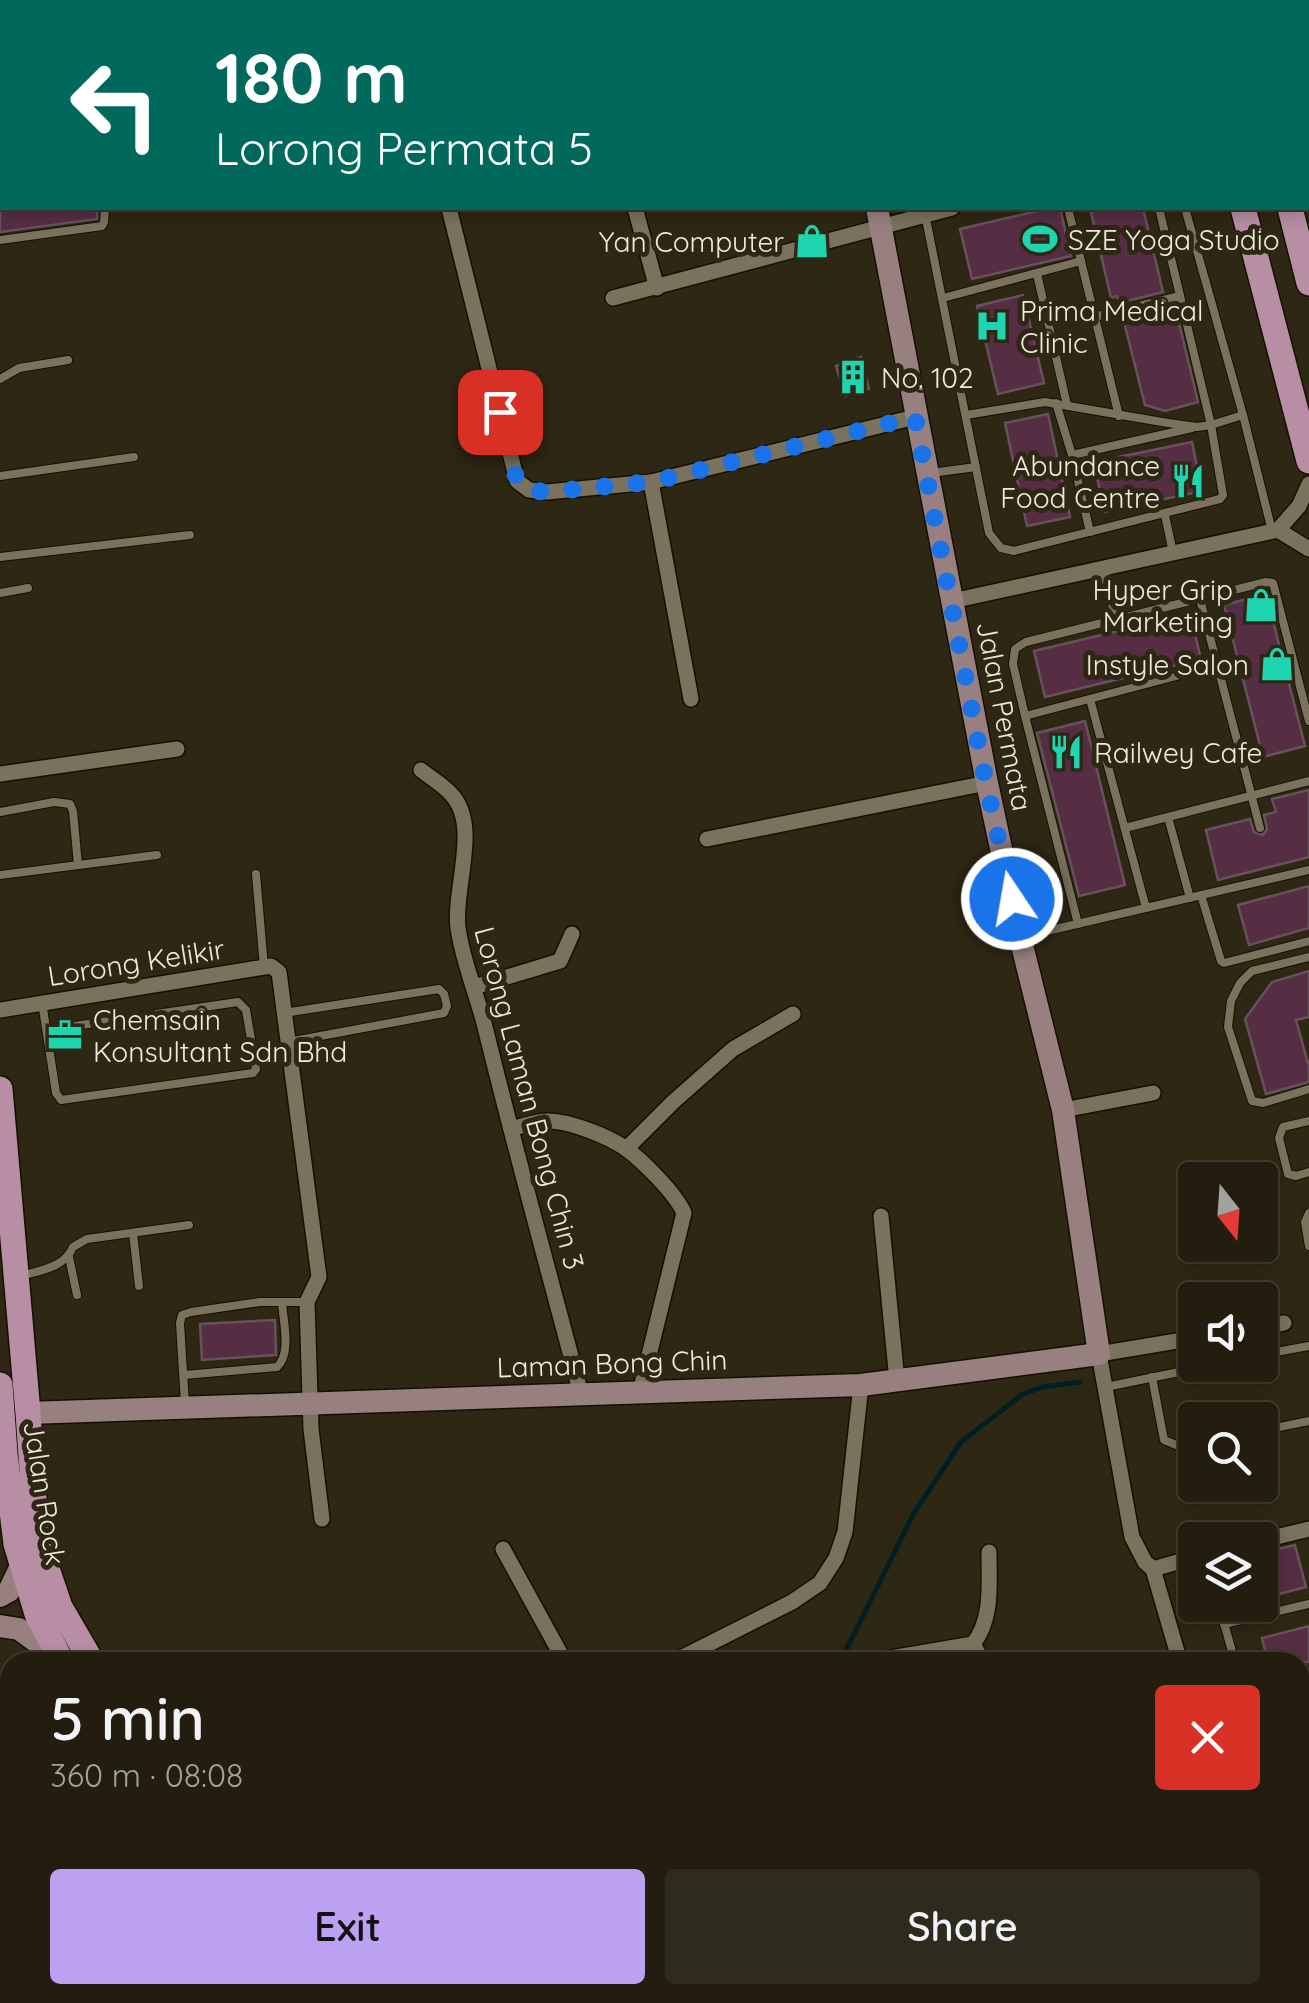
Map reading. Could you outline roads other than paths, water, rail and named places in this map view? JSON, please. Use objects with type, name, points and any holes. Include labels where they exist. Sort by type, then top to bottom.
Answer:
[{"type":"main road","points":[[1244,210],[1309,460]]},
{"type":"main road","points":[[1291,210],[1309,283]]},
{"type":"main road","name":"Jalan Rock","points":[[0,1090],[37,1540],[60,1607],[86,1652]]},
{"type":"main road","name":"Jalan Rock","points":[[0,1385],[16,1544],[37,1614],[56,1652]]},
{"type":"street","points":[[449,210],[517,481],[529,490],[546,492],[651,482],[915,417]]},
{"type":"street","points":[[636,210],[657,288]]},
{"type":"street","points":[[613,298],[657,288],[878,217],[943,210]]},
{"type":"street","name":"Jalan Permata","points":[[878,217],[986,783],[1063,1110],[1099,1354]]},
{"type":"street","points":[[651,482],[690,700]]},
{"type":"street","points":[[952,601],[1275,531],[1299,506],[1309,484]]},
{"type":"street","points":[[1275,531],[1309,549]]},
{"type":"street","points":[[0,774],[177,749]]},
{"type":"street","name":"Lorong Laman Bong Chin 3","points":[[421,770],[453,795],[462,814],[465,856],[458,884],[457,925],[582,1394]]},
{"type":"street","points":[[706,839],[986,783]]},
{"type":"street","points":[[474,987],[560,961],[572,934]]},
{"type":"street","points":[[271,970],[284,1013],[318,1278],[308,1302],[311,1429],[322,1519]]},
{"type":"street","name":"Lorong Kelikir","points":[[0,1010],[271,970]]},
{"type":"street","points":[[626,1149],[733,1048],[793,1014]]},
{"type":"street","points":[[1063,1110],[1154,1093]]},
{"type":"street","points":[[511,1129],[545,1120],[601,1136],[626,1149],[680,1204],[684,1214],[640,1392]]},
{"type":"street","points":[[881,1216],[897,1381]]},
{"type":"street","points":[[1278,1324],[1284,1323]]},
{"type":"street","name":"Laman Bong Chin","points":[[28,1413],[860,1384],[1178,1341]]},
{"type":"street","points":[[1099,1354],[1132,1537],[1145,1562],[1153,1568],[1177,1652]]},
{"type":"street","points":[[700,1652],[820,1583],[836,1558],[845,1532],[860,1384]]},
{"type":"street","points":[[1278,1537],[1309,1529]]},
{"type":"street","points":[[503,1548],[560,1652]]},
{"type":"street","points":[[926,1652],[972,1644],[984,1626],[990,1552]]},
{"type":"street","points":[[1153,1568],[1178,1561]]},
{"type":"street","points":[[0,1596],[9,1591],[22,1564]]},
{"type":"street","points":[[0,1626],[20,1629],[49,1652]]},
{"type":"street","points":[[972,1644],[977,1652]]},
{"type":"lane","points":[[0,240],[102,226],[105,210]]},
{"type":"lane","points":[[1068,210],[1120,416]]},
{"type":"lane","points":[[925,214],[989,533],[1001,548],[1014,551],[1220,500],[1223,495],[1211,425],[1159,210]]},
{"type":"lane","points":[[1186,210],[1275,531]]},
{"type":"lane","points":[[943,298],[1080,261]]},
{"type":"lane","points":[[1037,274],[1067,405]]},
{"type":"lane","points":[[1094,317],[1180,296]]},
{"type":"lane","points":[[0,379],[19,368],[68,360]]},
{"type":"lane","points":[[966,415],[1038,402],[1197,427]]},
{"type":"lane","points":[[1056,404],[1090,532]]},
{"type":"lane","points":[[1072,455],[1243,416]]},
{"type":"lane","points":[[0,476],[134,457]]},
{"type":"lane","points":[[926,474],[976,467]]},
{"type":"lane","points":[[1165,514],[1173,552]]},
{"type":"lane","points":[[0,558],[190,535]]},
{"type":"lane","points":[[1103,568],[1116,620]]},
{"type":"lane","points":[[1078,924],[1013,664],[1015,649],[1026,642],[1273,582],[1309,721]]},
{"type":"lane","points":[[0,593],[28,588]]},
{"type":"lane","points":[[1200,599],[1260,828]]},
{"type":"lane","points":[[1025,716],[1218,666]]},
{"type":"lane","points":[[1090,699],[1146,908]]},
{"type":"lane","points":[[1124,828],[1309,781]]},
{"type":"lane","points":[[0,812],[54,802],[70,804],[78,865]]},
{"type":"lane","points":[[1168,817],[1190,898]]},
{"type":"lane","points":[[0,875],[157,855]]},
{"type":"lane","points":[[1020,938],[1309,870]]},
{"type":"lane","points":[[256,874],[271,970]]},
{"type":"lane","points":[[1201,895],[1222,961],[1228,963],[1309,941]]},
{"type":"lane","points":[[1309,957],[1252,972],[1240,983],[1231,1001],[1228,1027],[1252,1101],[1263,1103],[1309,1089]]},
{"type":"lane","points":[[1228,963],[1240,983]]},
{"type":"lane","points":[[254,1053],[444,1014],[447,1006],[440,989],[284,1013]]},
{"type":"lane","points":[[42,1002],[46,1030],[56,1093],[61,1100],[253,1074],[256,1070],[246,1010],[238,1002],[46,1030]]},
{"type":"lane","points":[[1309,1121],[1284,1127],[1279,1138],[1288,1174],[1309,1172]]},
{"type":"lane","points":[[1309,1213],[1305,1222],[1309,1246]]},
{"type":"lane","points":[[77,1296],[69,1258],[73,1247],[88,1240],[190,1224]]},
{"type":"lane","points":[[133,1232],[140,1286]]},
{"type":"lane","points":[[17,1277],[54,1267],[69,1258]]},
{"type":"lane","points":[[185,1408],[182,1315],[260,1302],[308,1302]]},
{"type":"lane","points":[[184,1375],[277,1367],[284,1361],[285,1350],[282,1302]]},
{"type":"lane","points":[[1278,1352],[1309,1346]]},
{"type":"lane","points":[[1106,1387],[1178,1372]]},
{"type":"lane","points":[[1152,1377],[1164,1440],[1178,1445]]},
{"type":"lane","points":[[1278,1427],[1309,1421]]},
{"type":"lane","points":[[1232,1652],[1224,1624],[1309,1604]]},
{"type":"waterway","points":[[845,1652],[914,1513],[961,1442],[1023,1394],[1080,1382]]},
{"type":"place","name":"SZE Yoga Studio","points":[[1040,239]]},
{"type":"place","name":"Yan Computer","points":[[812,241]]},
{"type":"place","name":"Prima Medical Clinic","points":[[992,326]]},
{"type":"place","name":"No. 102","points":[[853,377]]},
{"type":"place","name":"Abundance Food Centre","points":[[1188,481]]},
{"type":"place","name":"Hyper Grip Marketing","points":[[1261,605]]},
{"type":"place","name":"Instyle Salon","points":[[1277,664]]},
{"type":"place","name":"Railwey Cafe","points":[[1066,752]]},
{"type":"place","name":"Chemsain Konsultant Sdn Bhd","points":[[65,1035]]}]
